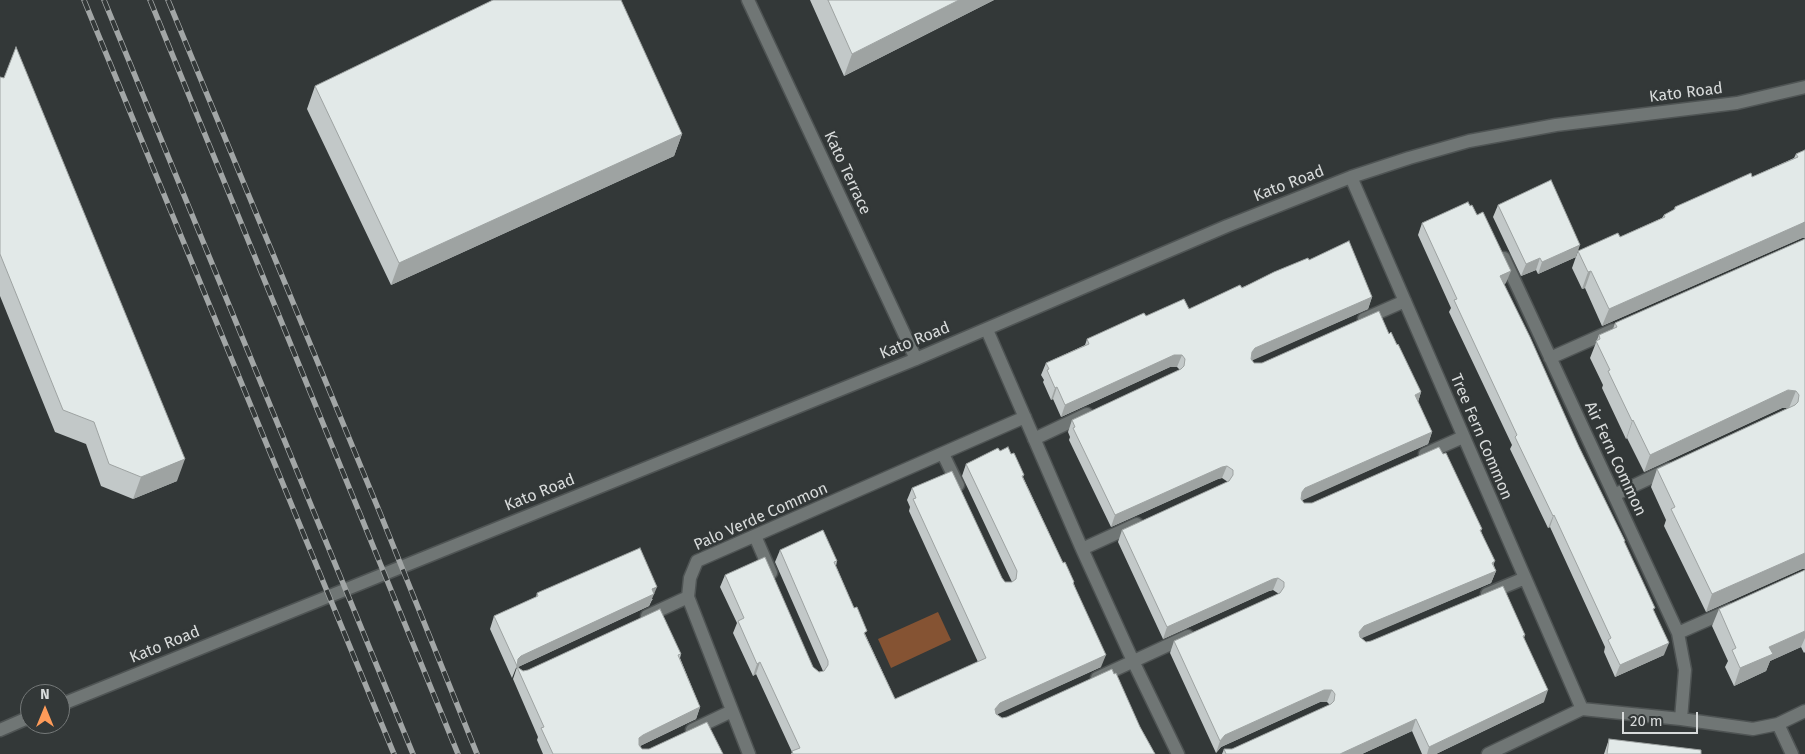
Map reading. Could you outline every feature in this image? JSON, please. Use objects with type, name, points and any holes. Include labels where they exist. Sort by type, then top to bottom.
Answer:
[{"type":"street","name":"Kato Terrace","points":[[748,0],[916,359]]},
{"type":"street","name":"Kato Road","points":[[70,701],[987,330],[1227,226],[1351,177],[1469,141],[1556,125],[1737,103],[1805,87]]},
{"type":"street","name":"Tree Fern Common","points":[[1351,177],[1582,709]]},
{"type":"street","name":"Air Fern Common","points":[[1498,246],[1678,633],[1686,670],[1681,719]]},
{"type":"street","points":[[1351,325],[1404,301]]},
{"type":"street","points":[[1550,358],[1623,326]]},
{"type":"street","points":[[987,330],[1082,549],[1178,754]]},
{"type":"street","points":[[1034,438],[1095,410]]},
{"type":"street","name":"Palo Verde Common","points":[[688,597],[690,578],[697,561],[1025,417]]},
{"type":"street","points":[[1410,460],[1463,437]]},
{"type":"street","points":[[943,454],[964,498]]},
{"type":"street","points":[[1614,495],[1677,466]]},
{"type":"street","points":[[1082,549],[1152,518]]},
{"type":"street","points":[[755,536],[774,580]]},
{"type":"street","points":[[1480,597],[1524,578]]},
{"type":"street","points":[[635,622],[688,597],[748,754]]},
{"type":"street","points":[[1678,633],[1741,605]]},
{"type":"street","points":[[1088,682],[1203,629]]},
{"type":"street","points":[[1488,754],[1582,709],[1681,719],[1753,729],[1778,724],[1805,712]]},
{"type":"street","points":[[678,737],[732,711]]},
{"type":"street","points":[[0,730],[20,721]]},
{"type":"street","points":[[1778,724],[1792,754]]},
{"type":"shaded area","points":[[938,612],[951,640],[891,668],[878,639]]},
{"type":"building","points":[[493,0],[621,0],[682,134],[399,263],[315,86]]},
{"type":"building","points":[[828,0],[959,0],[852,54]]},
{"type":"building","points":[[16,47],[185,459],[141,477],[109,464],[94,422],[63,410],[0,254],[0,77],[4,78]]},
{"type":"building","points":[[1805,150],[1805,222],[1609,309],[1591,271],[1588,272],[1578,251],[1618,233],[1620,237],[1665,217],[1664,215],[1675,209],[1675,207],[1751,173],[1752,177],[1798,157],[1796,154]]},
{"type":"building","points":[[1551,180],[1580,245],[1542,262],[1540,258],[1526,264],[1498,205]]},
{"type":"building","points":[[1468,202],[1470,206],[1472,205],[1477,215],[1483,212],[1511,271],[1500,276],[1530,337],[1579,447],[1625,541],[1669,643],[1620,665],[1608,640],[1611,638],[1554,515],[1515,437],[1517,435],[1454,300],[1457,299],[1422,223]]},
{"type":"building","points":[[1805,239],[1805,553],[1712,594],[1671,509],[1675,507],[1657,469],[1795,405],[1798,402],[1799,395],[1796,391],[1788,390],[1650,455],[1608,371],[1610,370],[1596,341],[1600,339],[1599,335],[1617,327],[1615,323]]},
{"type":"building","points":[[1349,241],[1372,297],[1255,348],[1251,359],[1254,363],[1262,363],[1379,311],[1389,334],[1391,332],[1398,344],[1421,392],[1415,395],[1432,432],[1305,488],[1301,499],[1304,503],[1312,503],[1439,447],[1443,454],[1446,453],[1482,529],[1480,530],[1495,561],[1492,563],[1496,571],[1364,626],[1359,632],[1360,637],[1366,642],[1371,641],[1503,586],[1525,635],[1523,636],[1548,690],[1429,747],[1416,719],[1340,754],[1226,754],[1224,749],[1232,749],[1334,701],[1335,694],[1332,690],[1324,690],[1225,735],[1220,741],[1174,641],[1280,593],[1284,587],[1284,582],[1278,578],[1273,579],[1167,627],[1122,530],[1229,481],[1233,475],[1233,470],[1227,466],[1222,467],[1115,515],[1073,428],[1075,427],[1072,420],[1181,369],[1184,366],[1185,359],[1182,355],[1174,355],[1065,405],[1057,387],[1055,388],[1046,363],[1089,344],[1087,339],[1144,313],[1146,316],[1184,299],[1189,309],[1240,285],[1242,288],[1274,272],[1308,258],[1309,260]]},
{"type":"building","points":[[1008,447],[1011,454],[1014,453],[1024,475],[1022,476],[1063,563],[1065,562],[1106,655],[1000,703],[995,709],[996,714],[1002,718],[1007,717],[1112,669],[1114,674],[1116,673],[1140,727],[1155,754],[793,754],[792,751],[800,748],[760,662],[757,664],[738,621],[744,618],[725,575],[765,557],[813,667],[819,672],[824,671],[828,661],[780,550],[823,530],[837,561],[834,562],[854,608],[857,607],[867,631],[864,633],[895,699],[986,658],[913,499],[916,498],[912,488],[952,471],[1002,578],[1005,582],[1012,582],[1016,579],[1017,571],[966,464],[998,448],[1000,451]]},
{"type":"building","points":[[640,548],[657,587],[652,589],[654,594],[521,656],[518,659],[517,666],[494,616],[538,596],[537,593]]},
{"type":"building","points":[[1805,570],[1805,631],[1769,647],[1773,654],[1740,668],[1732,650],[1736,648],[1719,609]]},
{"type":"building","points":[[660,609],[681,654],[678,655],[700,707],[643,735],[639,738],[639,745],[642,749],[649,749],[707,722],[723,754],[553,754],[541,728],[544,727],[517,667],[523,671],[528,670]]},
{"type":"building","points":[[1609,739],[1701,750],[1701,754],[1607,754]]},
{"type":"railway","points":[[84,0],[394,754]]},
{"type":"railway","points":[[104,0],[413,754]]},
{"type":"railway","points":[[150,0],[458,754]]},
{"type":"railway","points":[[168,0],[380,513],[477,754]]}]
